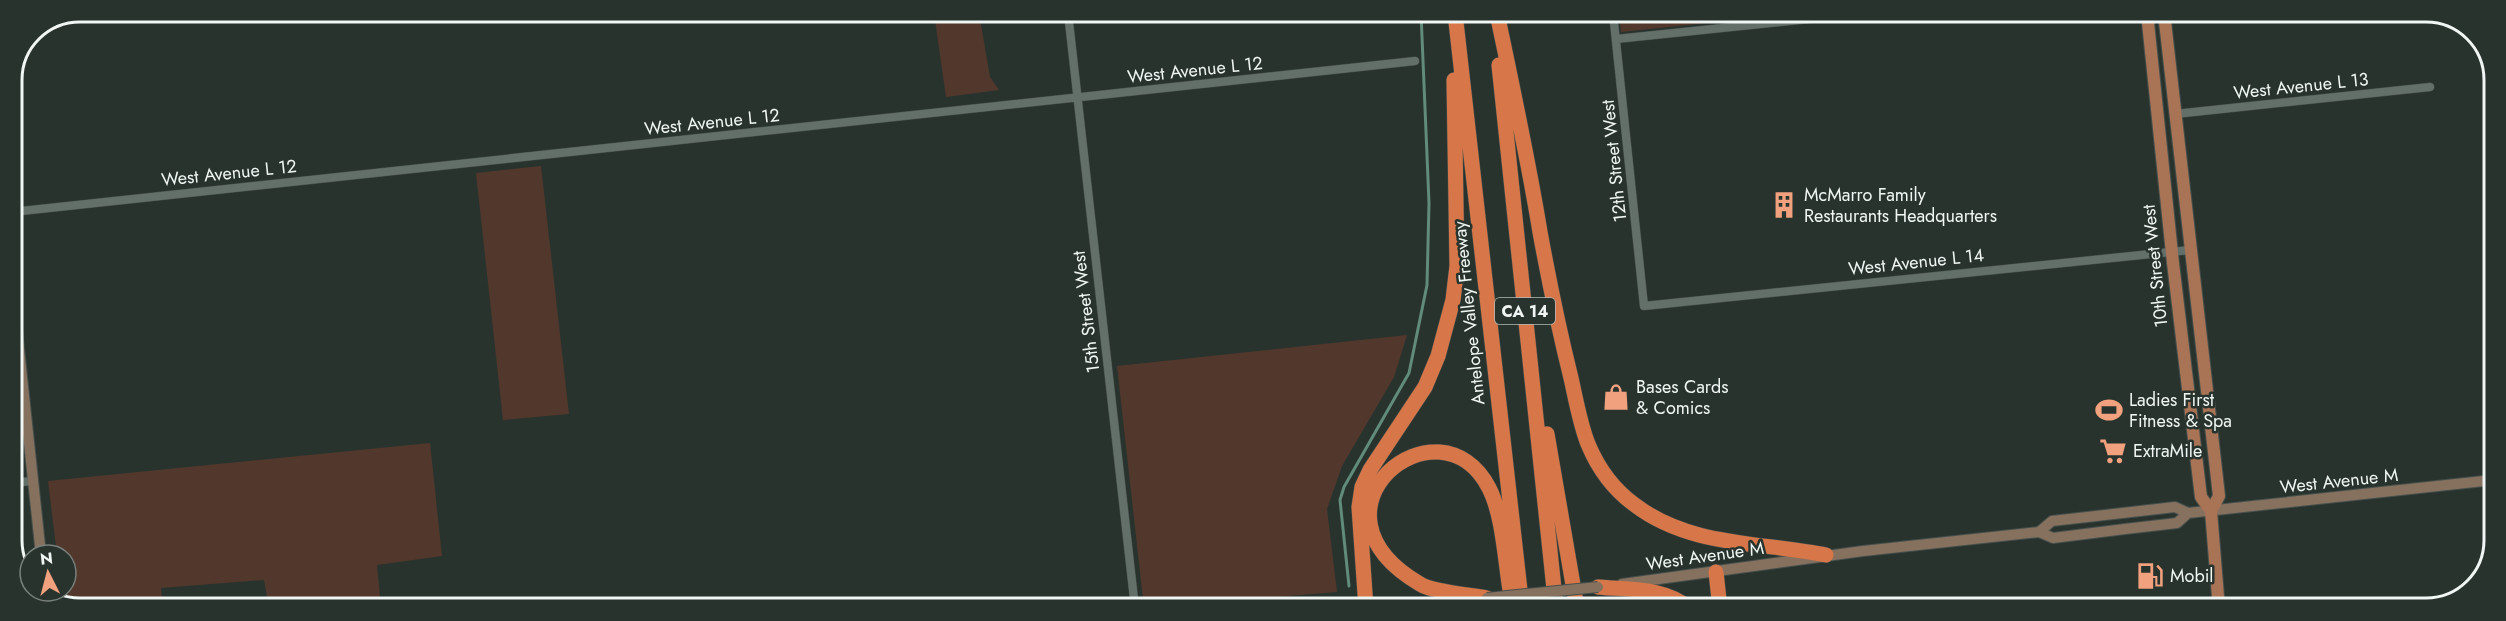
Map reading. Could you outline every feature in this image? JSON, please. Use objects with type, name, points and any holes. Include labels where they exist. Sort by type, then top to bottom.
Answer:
[{"type":"highway","name":"Antelope Valley Freeway","points":[[1456,22],[1521,598]]},
{"type":"highway","name":"CA 14","points":[[1496,22],[1555,598]]},
{"type":"highway","points":[[1497,22],[1554,307],[1581,420],[1597,461],[1620,492],[1635,505],[1669,525],[1718,540],[1796,549],[1826,555]]},
{"type":"highway","points":[[1365,598],[1359,507],[1362,487],[1370,470],[1425,387],[1441,348],[1453,300],[1457,266],[1453,86],[1459,51]]},
{"type":"highway","points":[[1525,311],[1575,598]]},
{"type":"highway","points":[[1487,598],[1422,586],[1394,565],[1383,553],[1375,539],[1369,513],[1377,485],[1394,466],[1411,457],[1433,453],[1457,457],[1476,470],[1489,488],[1496,508],[1512,598]]},
{"type":"highway","points":[[1716,572],[1719,598]]},
{"type":"highway","points":[[1598,586],[1664,594],[1674,598]]},
{"type":"main road","name":"10th Street West","points":[[2148,22],[2201,497],[2211,511],[2218,598]]},
{"type":"main road","name":"10th Street West","points":[[2165,22],[2219,496],[2211,511]]},
{"type":"main road","points":[[23,389],[40,543]]},
{"type":"main road","name":"West Avenue M","points":[[2038,532],[2052,521],[2175,507],[2188,513],[2211,511],[2484,481]]},
{"type":"main road","name":"West Avenue M","points":[[1487,598],[1716,572],[1826,555],[2038,532],[2053,538],[2146,527],[2177,523],[2188,513]]},
{"type":"street","name":"15th Street West","points":[[1069,22],[1134,598]]},
{"type":"street","name":"12th Street West","points":[[1614,22],[1644,306]]},
{"type":"street","points":[[1616,39],[1779,22]]},
{"type":"street","name":"West Avenue L 12","points":[[22,211],[1414,61]]},
{"type":"street","name":"West Avenue L 13","points":[[2175,114],[2430,87]]},
{"type":"street","name":"West Avenue L 14","points":[[1644,306],[2190,250]]},
{"type":"street","points":[[23,482],[32,481]]},
{"type":"shaded area","points":[[935,22],[981,22],[990,77],[999,90],[946,97]]},
{"type":"shaded area","points":[[1620,22],[1716,22],[1621,32]]},
{"type":"shaded area","points":[[541,166],[569,414],[503,420],[476,173]]},
{"type":"shaded area","points":[[1407,335],[1394,377],[1342,466],[1327,509],[1337,592],[1265,598],[1143,598],[1117,366]]},
{"type":"shaded area","points":[[430,443],[442,556],[377,565],[380,598],[267,598],[264,580],[161,588],[162,598],[78,598],[78,543],[56,543],[48,481]]},
{"type":"waterway","points":[[1349,586],[1340,500],[1344,487],[1409,373],[1427,285],[1429,203],[1421,22]]},
{"type":"place","name":"McMarro Family Restaurants Headquarters","points":[[1784,205]]},
{"type":"place","name":"Bases Cards & Comics","points":[[1616,397]]},
{"type":"place","name":"Ladies First Fitness & Spa","points":[[2109,410]]},
{"type":"place","name":"ExtraMile","points":[[2113,451]]},
{"type":"place","name":"Mobil","points":[[2150,576]]}]
